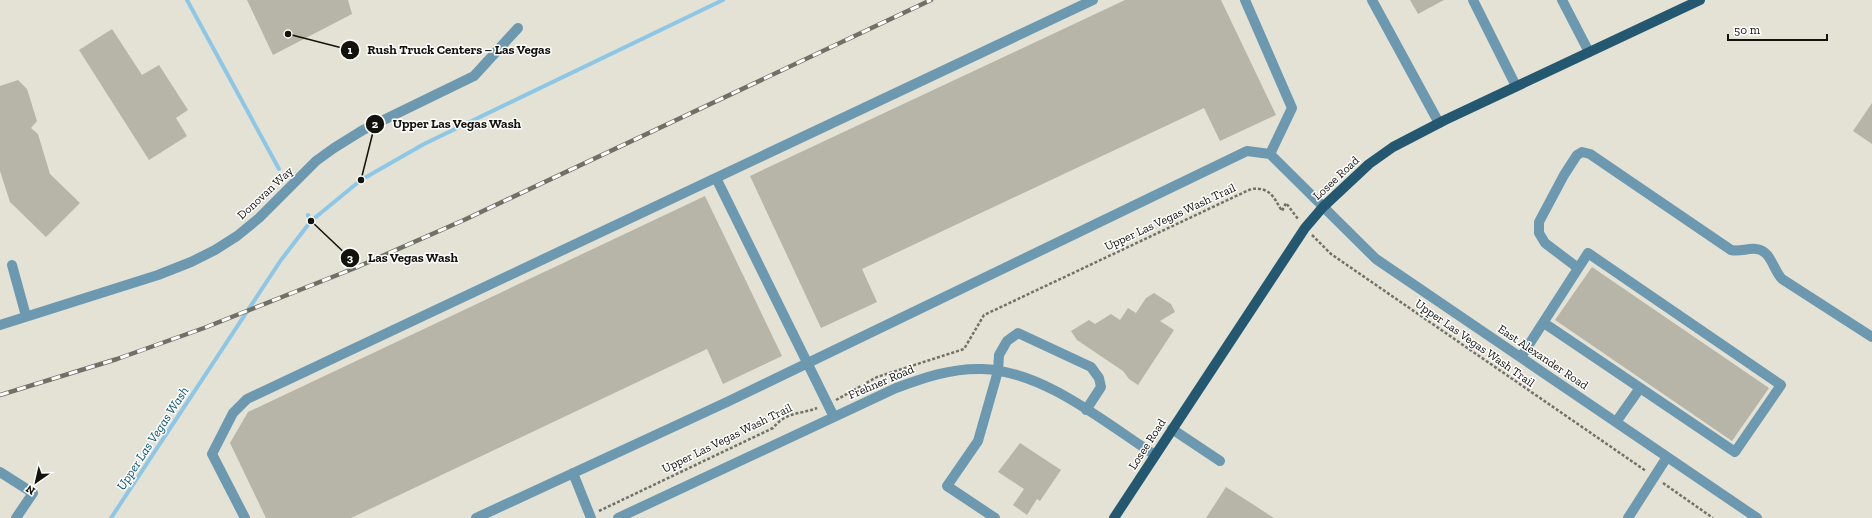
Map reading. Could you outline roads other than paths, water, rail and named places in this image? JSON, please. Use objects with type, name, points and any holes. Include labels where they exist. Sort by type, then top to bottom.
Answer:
[{"type":"main road","name":"Losee Road","points":[[1114,518],[1305,228],[1323,207],[1369,164],[1393,147],[1438,123],[1589,52],[1688,3],[1700,0]]},
{"type":"street","points":[[244,518],[212,454],[233,412],[247,399],[1093,0]]},
{"type":"street","points":[[476,518],[807,364],[1247,152],[1270,154],[1292,108],[1245,0]]},
{"type":"street","points":[[1372,0],[1438,123]]},
{"type":"street","points":[[1473,0],[1516,86]]},
{"type":"street","points":[[1562,0],[1589,52]]},
{"type":"street","name":"Donovan Way","points":[[0,324],[158,276],[215,250],[237,236],[259,218],[316,161],[334,148],[363,130],[474,76],[518,28]]},
{"type":"street","points":[[1578,268],[1545,242],[1539,233],[1539,222],[1564,175],[1577,155],[1582,152],[1590,154],[1730,250],[1737,252],[1756,249],[1764,251],[1769,257],[1776,273],[1782,278],[1872,337]]},
{"type":"street","name":"East Alexander Road","points":[[1270,154],[1376,259],[1755,517]]},
{"type":"street","points":[[716,178],[834,417]]},
{"type":"street","points":[[1521,357],[1588,253],[1781,385],[1735,452],[1544,323]]},
{"type":"street","points":[[12,265],[26,316]]},
{"type":"street","points":[[994,518],[947,486],[978,441],[998,371],[999,355],[1007,341],[1018,333],[1076,358],[1091,367],[1099,378],[1101,387],[1086,410]]},
{"type":"street","name":"Frehner Road","points":[[618,518],[896,388],[924,378],[963,370],[998,371],[1036,382],[1086,410],[1155,455]]},
{"type":"street","points":[[1616,422],[1640,388]]},
{"type":"street","points":[[1172,429],[1220,461]]},
{"type":"street","points":[[1628,518],[1667,456]]},
{"type":"street","points":[[0,472],[33,493],[16,518]]},
{"type":"street","points":[[573,473],[590,517]]},
{"type":"waterway","points":[[187,0],[279,169]]},
{"type":"waterway","name":"Upper Las Vegas Wash","points":[[111,518],[281,260],[311,221],[361,180],[424,144],[723,0]]},
{"type":"waterway","name":"Upper Las Vegas Wash","points":[[308,215],[311,221]]},
{"type":"railway","points":[[0,395],[117,359],[204,328],[355,268],[464,220],[931,0]]},
{"type":"place","name":"Rush Truck Centers – Las Vegas","points":[[288,34]]},
{"type":"place","name":"Upper Las Vegas Wash","points":[[361,180]]},
{"type":"place","name":"Las Vegas Wash","points":[[311,221]]}]
